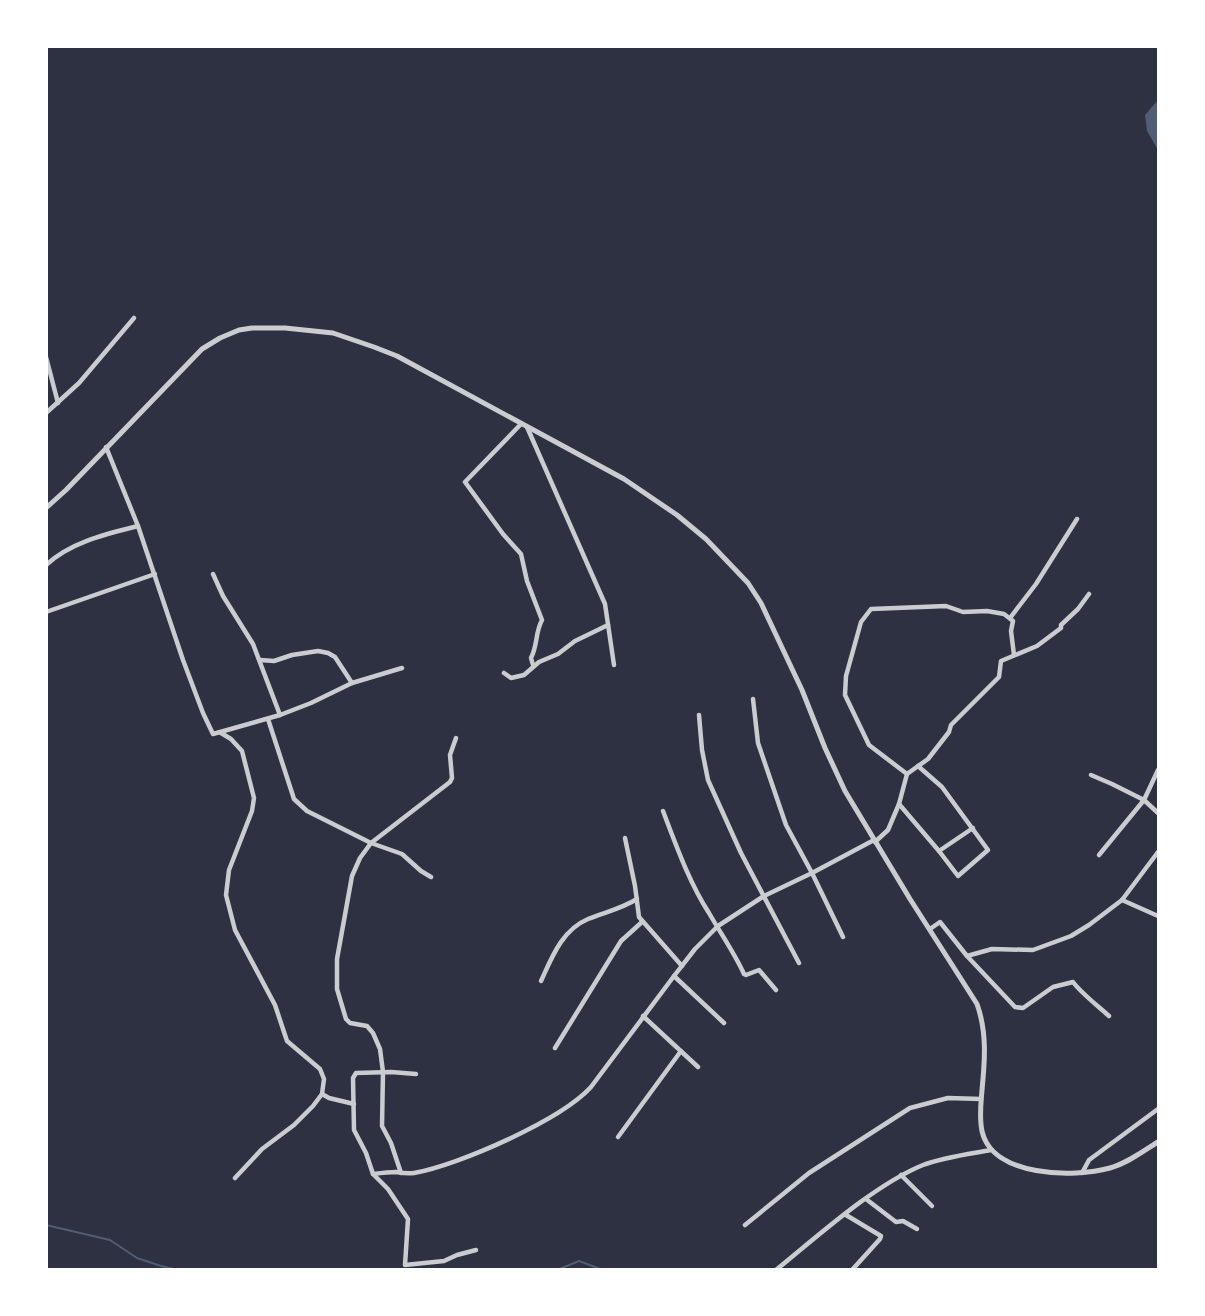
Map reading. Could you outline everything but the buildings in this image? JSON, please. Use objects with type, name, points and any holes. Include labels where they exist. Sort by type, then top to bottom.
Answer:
[{"type":"street","points":[[46,413],[79,383],[134,318]]},
{"type":"street","points":[[46,508],[202,349],[228,335],[252,328],[303,330],[344,336],[397,356],[624,479],[677,514],[706,539],[748,583],[761,603],[797,680],[832,764],[875,841],[972,994],[982,1017],[986,1044],[981,1099],[982,1132],[991,1150],[1003,1159],[1041,1171],[1063,1174],[1110,1168],[1158,1142]]},
{"type":"street","points":[[46,357],[58,402]]},
{"type":"street","points":[[520,424],[465,482],[522,556],[527,581],[542,620],[537,628],[537,646],[531,658],[533,666]]},
{"type":"street","points":[[527,427],[605,604],[614,665]]},
{"type":"street","points":[[106,447],[138,525],[211,732],[221,733],[280,715],[352,683],[402,668]]},
{"type":"street","points":[[1010,618],[1036,584],[1077,519]]},
{"type":"street","points":[[46,565],[58,554],[76,546],[138,525]]},
{"type":"street","points":[[46,612],[155,574]]},
{"type":"street","points":[[213,574],[223,596],[261,660],[280,715]]},
{"type":"street","points":[[373,1174],[416,1173],[464,1158],[557,1114],[580,1098],[591,1087],[682,966],[718,926],[764,896],[886,834],[899,804],[907,774],[926,761],[945,738],[951,725],[1001,676],[1001,661],[1037,646],[1061,628],[1061,625],[1078,609],[1089,594]]},
{"type":"street","points":[[907,774],[869,745],[845,695],[846,676],[861,622],[871,609],[946,606],[963,612],[987,611],[1004,614],[1013,621],[1011,631],[1014,655]]},
{"type":"street","points":[[504,673],[512,678],[524,675],[533,666],[609,625]]},
{"type":"street","points":[[261,660],[274,661],[292,655],[318,651],[328,653],[334,657],[352,683]]},
{"type":"street","points":[[753,699],[756,737],[786,825],[843,937]]},
{"type":"street","points":[[699,715],[707,777],[741,854],[799,963]]},
{"type":"street","points":[[268,719],[294,799],[306,810],[371,843],[402,854],[431,877]]},
{"type":"street","points":[[221,733],[231,739],[242,751],[254,798],[252,811],[229,870],[226,895],[235,930],[275,1005],[288,1041],[323,1074],[322,1094],[303,1116],[262,1149],[235,1178]]},
{"type":"street","points":[[401,1173],[382,1126],[383,1072],[376,1038],[367,1026],[350,1023],[346,1019],[336,980],[340,938],[354,867],[371,843],[450,782],[452,778],[450,755],[456,738]]},
{"type":"street","points":[[899,804],[958,876],[988,850],[942,787],[918,766]]},
{"type":"street","points":[[1099,855],[1144,800],[1158,770]]},
{"type":"street","points":[[1091,776],[1144,800],[1158,813]]},
{"type":"street","points":[[663,811],[678,850],[708,912],[745,975],[759,970],[776,990]]},
{"type":"street","points":[[939,851],[973,828]]},
{"type":"street","points":[[625,838],[637,899],[637,911],[642,922],[682,966]]},
{"type":"street","points":[[967,956],[992,949],[1027,951],[1071,936],[1122,900],[1158,852]]},
{"type":"street","points":[[541,981],[560,941],[585,920],[624,907],[637,899]]},
{"type":"street","points":[[1122,900],[1158,916]]},
{"type":"street","points":[[555,1048],[621,940],[642,922]]},
{"type":"street","points":[[930,929],[940,922],[967,956],[1015,1007],[1023,1008],[1053,987],[1073,982],[1078,990],[1084,992],[1109,1016]]},
{"type":"street","points":[[674,976],[724,1023]]},
{"type":"street","points":[[643,1016],[698,1067]]},
{"type":"street","points":[[618,1137],[681,1051]]},
{"type":"street","points":[[416,1074],[383,1072],[354,1075],[354,1130],[373,1174],[388,1189],[408,1217],[405,1265],[444,1261],[476,1250]]},
{"type":"street","points":[[322,1094],[354,1104]]},
{"type":"street","points":[[745,1225],[809,1173],[910,1108],[948,1098],[981,1099]]},
{"type":"street","points":[[1082,1173],[1089,1160],[1158,1109]]},
{"type":"street","points":[[776,1269],[901,1175],[929,1163],[991,1150]]},
{"type":"street","points":[[901,1175],[932,1206]]},
{"type":"street","points":[[867,1199],[896,1222],[903,1221],[917,1230]]},
{"type":"street","points":[[846,1215],[881,1236],[852,1269]]},
{"type":"water","points":[[1158,100],[1158,150],[1147,131],[1145,115]]},
{"type":"waterway","points":[[46,1225],[110,1240],[137,1258],[178,1270]]},
{"type":"waterway","points":[[557,1270],[579,1261],[603,1270]]}]
